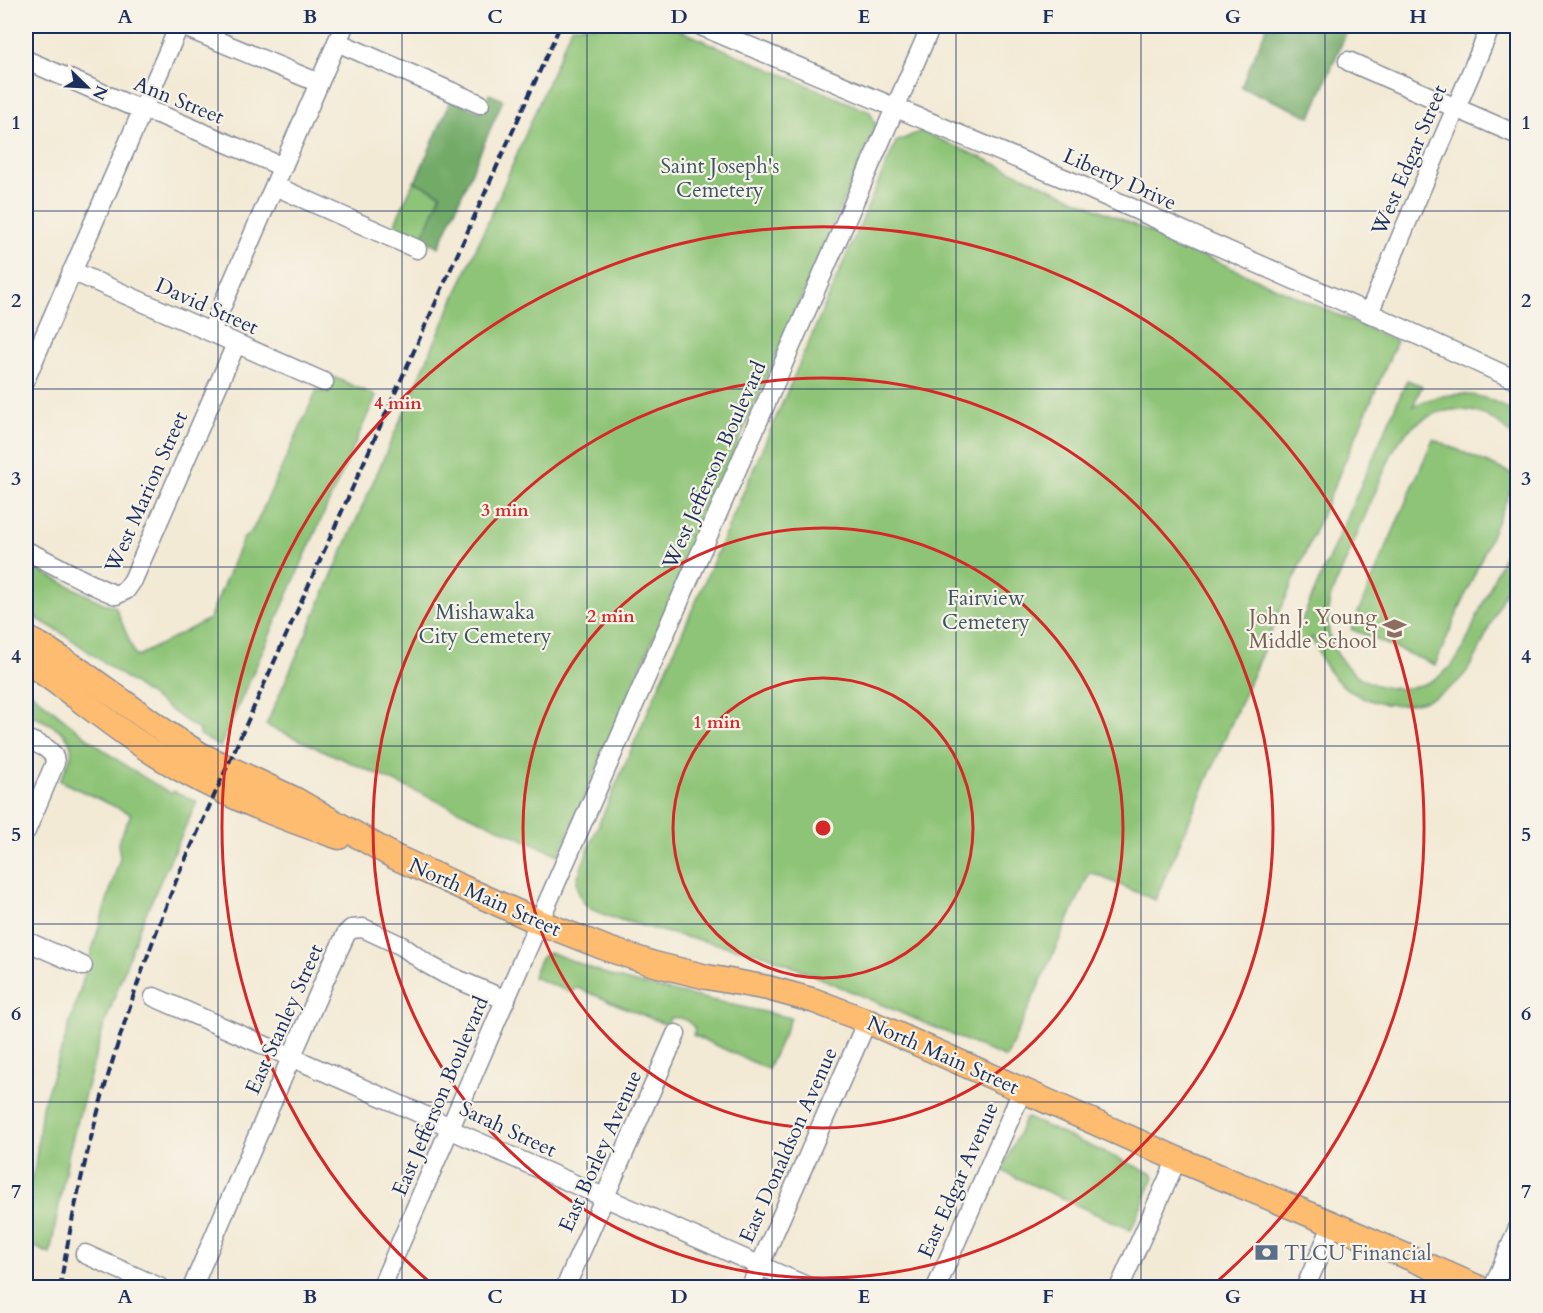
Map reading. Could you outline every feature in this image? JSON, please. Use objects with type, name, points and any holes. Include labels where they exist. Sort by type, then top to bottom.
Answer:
[{"type":"main road","name":"North Main Street","points":[[26,638],[79,670],[201,755],[294,799],[395,857]]},
{"type":"main road","name":"North Main Street","points":[[26,661],[158,757],[196,780],[247,803],[395,857],[539,922],[608,949],[654,964],[815,1000],[1177,1159],[1479,1287]]},
{"type":"street","points":[[26,378],[31,352],[72,271],[180,26],[319,83]]},
{"type":"street","name":"Liberty Drive","points":[[701,26],[1080,185],[1518,381]]},
{"type":"street","name":"West Jefferson Boulevard","points":[[539,922],[931,26]]},
{"type":"street","name":"West Edgar Street","points":[[1369,313],[1491,26]]},
{"type":"street","points":[[211,331],[341,34],[480,104]]},
{"type":"street","name":"Ann Street","points":[[26,60],[283,168]]},
{"type":"street","points":[[1348,61],[1518,135]]},
{"type":"street","points":[[274,186],[417,249]]},
{"type":"street","name":"David Street","points":[[72,271],[324,382]]},
{"type":"street","name":"West Marion Street","points":[[26,551],[104,591],[116,595],[126,590],[133,580],[236,344]]},
{"type":"street","points":[[26,739],[47,749],[55,758],[55,763],[26,831]]},
{"type":"street","name":"East Jefferson Boulevard","points":[[381,1287],[539,922]]},
{"type":"street","name":"East Stanley Street","points":[[192,1287],[291,1057],[346,934],[351,929],[363,928],[402,945],[445,974],[506,1000]]},
{"type":"street","points":[[26,941],[83,966]]},
{"type":"street","name":"Sarah Street","points":[[154,997],[810,1287]]},
{"type":"street","name":"East Donaldson Avenue","points":[[750,1287],[867,1021]]},
{"type":"street","name":"East Borley Avenue","points":[[565,1287],[676,1034]]},
{"type":"street","name":"East Edgar Avenue","points":[[936,1287],[1022,1091]]},
{"type":"street","points":[[1119,1287],[1177,1159]]},
{"type":"street","points":[[1305,1287],[1333,1224]]},
{"type":"street","points":[[1493,1287],[1518,1228]]},
{"type":"street","points":[[85,1254],[161,1287]]},
{"type":"green space","name":"Mishawaka City Cemetery","points":[[572,26],[670,26],[870,112],[876,125],[559,855],[266,725]]},
{"type":"green space","points":[[1267,26],[1349,26],[1311,117],[1241,87]]},
{"type":"green space","points":[[489,94],[503,100],[439,247],[422,239],[441,194],[415,182],[451,100],[480,112]]},
{"type":"green space","name":"Fairview Cemetery","points":[[921,131],[1397,341],[1155,900],[1090,872],[1006,1058],[766,955],[676,935],[610,917],[591,909],[583,902],[578,891],[577,879],[591,842],[896,142]]},
{"type":"green space","points":[[414,181],[441,194],[422,239],[395,228]]},
{"type":"green space","points":[[329,375],[376,396],[220,747],[65,635],[26,612],[26,564],[103,603],[115,606],[136,657],[209,619],[243,539],[257,522],[317,390],[322,392]]},
{"type":"green space","points":[[1407,380],[1422,386],[1413,406],[1427,400],[1454,395],[1480,397],[1493,401],[1517,417],[1517,442],[1502,426],[1486,416],[1468,411],[1450,410],[1433,415],[1417,424],[1402,437],[1391,455],[1330,598],[1329,632],[1341,660],[1354,673],[1369,682],[1386,687],[1404,688],[1421,685],[1438,677],[1452,665],[1464,646],[1517,524],[1517,564],[1479,651],[1460,680],[1436,696],[1403,705],[1369,700],[1354,693],[1328,670],[1312,637],[1309,645],[1294,638]]},
{"type":"green space","points":[[1433,439],[1517,476],[1435,665],[1351,629]]},
{"type":"green space","points":[[26,688],[132,770],[171,793],[174,791],[197,802],[139,929],[103,1029],[69,1151],[50,1254],[26,1243],[26,1195],[35,1167],[42,1107],[120,858],[118,843],[131,814],[60,781],[71,755],[71,746],[63,733],[49,723],[26,713]]},
{"type":"green space","points":[[549,953],[635,983],[791,1018],[768,1069],[693,1035],[695,1029],[684,1019],[670,1018],[667,1025],[575,987],[572,993],[533,977],[541,959]]},
{"type":"green space","points":[[1027,1118],[1153,1174],[1154,1177],[1131,1230],[1002,1171]]},
{"type":"railway","points":[[60,1288],[69,1234],[107,1078],[140,977],[178,876],[560,26]]},
{"type":"place","name":"John J. Young Middle School","points":[[1395,629]]},
{"type":"place","name":"TLCU Financial","points":[[1266,1253]]},
{"type":"park label","name":"Saint Joseph's Cemetery","points":[[720,178]]}]
